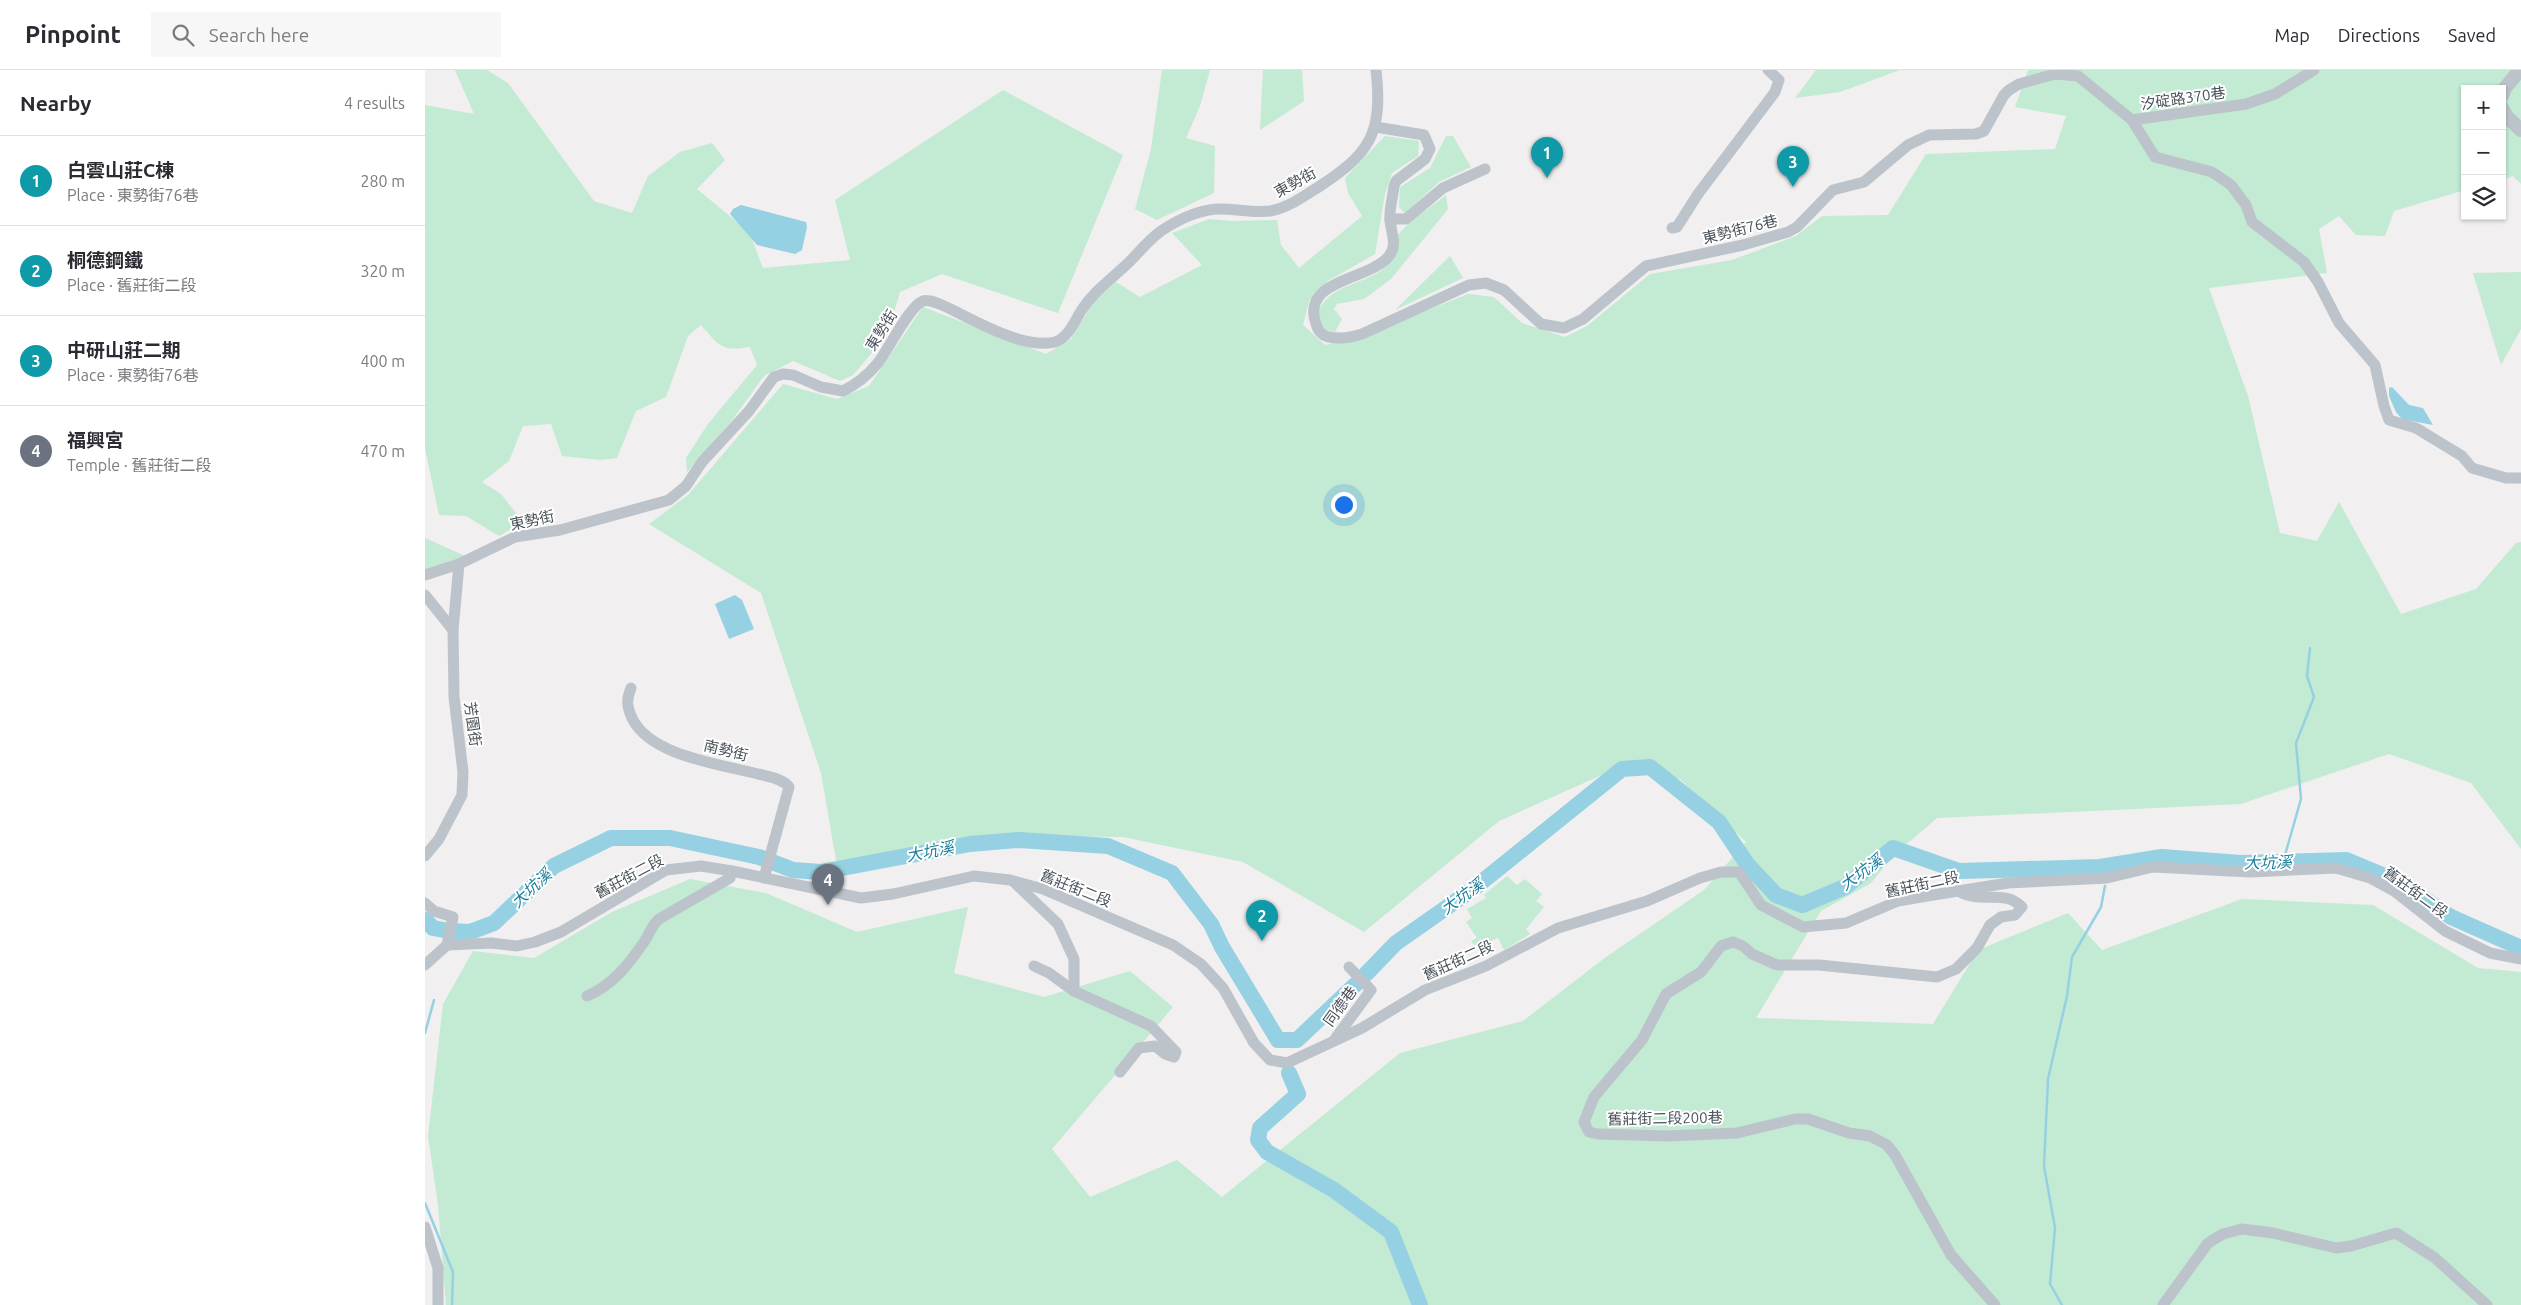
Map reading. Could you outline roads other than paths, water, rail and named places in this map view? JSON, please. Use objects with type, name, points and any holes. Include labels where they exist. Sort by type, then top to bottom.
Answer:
[{"type":"street","name":"東勢街","points":[[425,575],[459,564],[515,537],[560,530],[669,500],[686,486],[702,462],[749,411],[774,377],[783,374],[793,375],[821,387],[843,391],[877,365],[894,340],[911,309],[922,301],[930,300],[1021,341],[1044,344],[1057,342],[1069,331],[1098,289],[1162,231],[1202,210],[1221,209],[1250,212],[1287,207],[1356,160],[1376,127],[1379,106],[1376,70]]},
{"type":"street","points":[[1673,228],[1677,226],[1698,194],[1775,92],[1779,80],[1768,70]]},
{"type":"street","name":"汐碇路370巷","points":[[2313,70],[2275,94],[2246,104],[2132,120],[2155,157],[2212,172],[2231,185],[2246,205],[2253,222],[2304,262],[2318,282],[2339,323],[2375,365],[2383,406],[2389,420],[2416,428],[2462,456],[2472,468],[2506,478],[2521,478]]},
{"type":"street","points":[[2506,87],[2520,70]]},
{"type":"street","name":"東勢街76巷","points":[[1389,219],[1395,243],[1389,256],[1374,268],[1331,286],[1323,292],[1316,302],[1312,315],[1317,330],[1323,336],[1344,339],[1362,334],[1469,284],[1486,283],[1503,290],[1541,324],[1563,328],[1583,320],[1646,266],[1743,246],[1788,232],[1797,227],[1833,190],[1864,182],[1908,145],[1929,135],[1977,134],[1984,131],[2003,95],[2019,84],[2055,74],[2078,76],[2132,120]]},
{"type":"street","points":[[2506,115],[2521,130]]},
{"type":"street","points":[[1376,127],[1424,135],[1430,149],[1425,159],[1396,181],[1389,219],[1406,219],[1443,188],[1485,169]]},
{"type":"street","name":"芳園街","points":[[425,856],[439,839],[462,796],[463,772],[454,698],[453,630],[459,564]]},
{"type":"street","points":[[425,595],[453,630]]},
{"type":"street","name":"南勢街","points":[[631,688],[627,698],[627,705],[637,728],[670,751],[786,783],[789,787],[765,874]]},
{"type":"street","name":"舊莊街二段","points":[[448,942],[517,946],[535,942],[561,932],[666,870],[701,866],[765,874],[861,898],[893,894],[966,877],[1010,880],[1043,890],[1173,944],[1201,964],[1223,988],[1254,1043],[1270,1060],[1287,1063],[1362,1028],[1425,990],[1486,966],[1558,928],[1647,901],[1700,878],[1721,872],[1739,872],[1761,906],[1803,927],[1846,923],[1897,901],[2008,883],[2103,878],[2153,867],[2250,872],[2336,868],[2370,878],[2393,891],[2445,930],[2490,953],[2521,959]]},
{"type":"street","points":[[587,996],[618,977],[646,940],[650,927],[659,918],[730,878],[733,871]]},
{"type":"street","points":[[1010,880],[1058,924],[1074,959],[1074,991]]},
{"type":"street","name":"舊莊街二段200巷","points":[[1958,891],[1970,898],[2005,897],[2016,901],[2022,907],[2015,915],[2001,917],[1990,925],[1977,948],[1956,969],[1937,977],[1819,965],[1777,965],[1752,954],[1743,946],[1733,942],[1721,946],[1701,972],[1666,994],[1642,1040],[1595,1097],[1584,1122],[1589,1132],[1598,1134],[1669,1136],[1737,1133],[1795,1119],[1809,1119],[1849,1133],[1870,1136],[1887,1145],[1895,1155],[1951,1255],[1995,1305]]},
{"type":"street","points":[[425,903],[435,911],[453,917],[448,942],[425,965]]},
{"type":"street","points":[[1034,966],[1049,972],[1074,991],[1151,1026],[1176,1052],[1174,1057],[1170,1057],[1155,1046],[1139,1048],[1120,1072]]},
{"type":"street","name":"同德巷","points":[[1334,1041],[1371,990],[1349,967]]},
{"type":"street","points":[[425,1228],[438,1268],[438,1305]]},
{"type":"street","points":[[2163,1305],[2209,1243],[2223,1234],[2241,1229],[2273,1233],[2336,1248],[2351,1246],[2396,1233],[2435,1258],[2487,1305]]},
{"type":"water","points":[[741,205],[806,222],[807,227],[802,250],[795,254],[757,245],[730,214],[733,209]]},
{"type":"water","points":[[2392,387],[2409,405],[2423,408],[2433,425],[2402,419],[2396,412],[2389,396],[2389,388]]},
{"type":"water","points":[[735,595],[742,600],[754,629],[729,639],[715,604]]},
{"type":"waterway","points":[[2283,862],[2301,799],[2296,743],[2314,697],[2307,676],[2310,648]]},
{"type":"waterway","name":"大坑溪","points":[[1366,974],[1396,943],[1473,889],[1622,769],[1650,767],[1719,822],[1747,864],[1776,895],[1802,905],[1845,887],[1893,848],[1959,871],[2100,867],[2162,857],[2240,863],[2346,860],[2401,883],[2451,917],[2521,948]]},
{"type":"waterway","name":"大坑溪","points":[[425,920],[433,928],[470,932],[494,923],[554,866],[611,838],[670,838],[759,857],[793,870],[821,872],[970,844],[1019,840],[1108,846],[1172,873],[1211,924],[1222,947],[1278,1040],[1297,1040],[1355,985]]},
{"type":"waterway","points":[[2062,1305],[2050,1284],[2055,1228],[2044,1166],[2048,1079],[2067,996],[2072,957],[2101,907],[2105,886]]},
{"type":"waterway","points":[[425,1033],[434,1000]]},
{"type":"waterway","points":[[1289,1073],[1298,1094],[1260,1128],[1258,1140],[1267,1152],[1334,1190],[1391,1232],[1420,1305]]},
{"type":"waterway","points":[[425,1203],[453,1272],[452,1305]]},
{"type":"place","name":"白雲山莊C棟","points":[[1547,178]]},
{"type":"place","name":"中研山莊二期","points":[[1793,187]]},
{"type":"place","name":"福興宮","points":[[828,905]]},
{"type":"place","name":"桐德鋼鐵","points":[[1262,941]]}]
